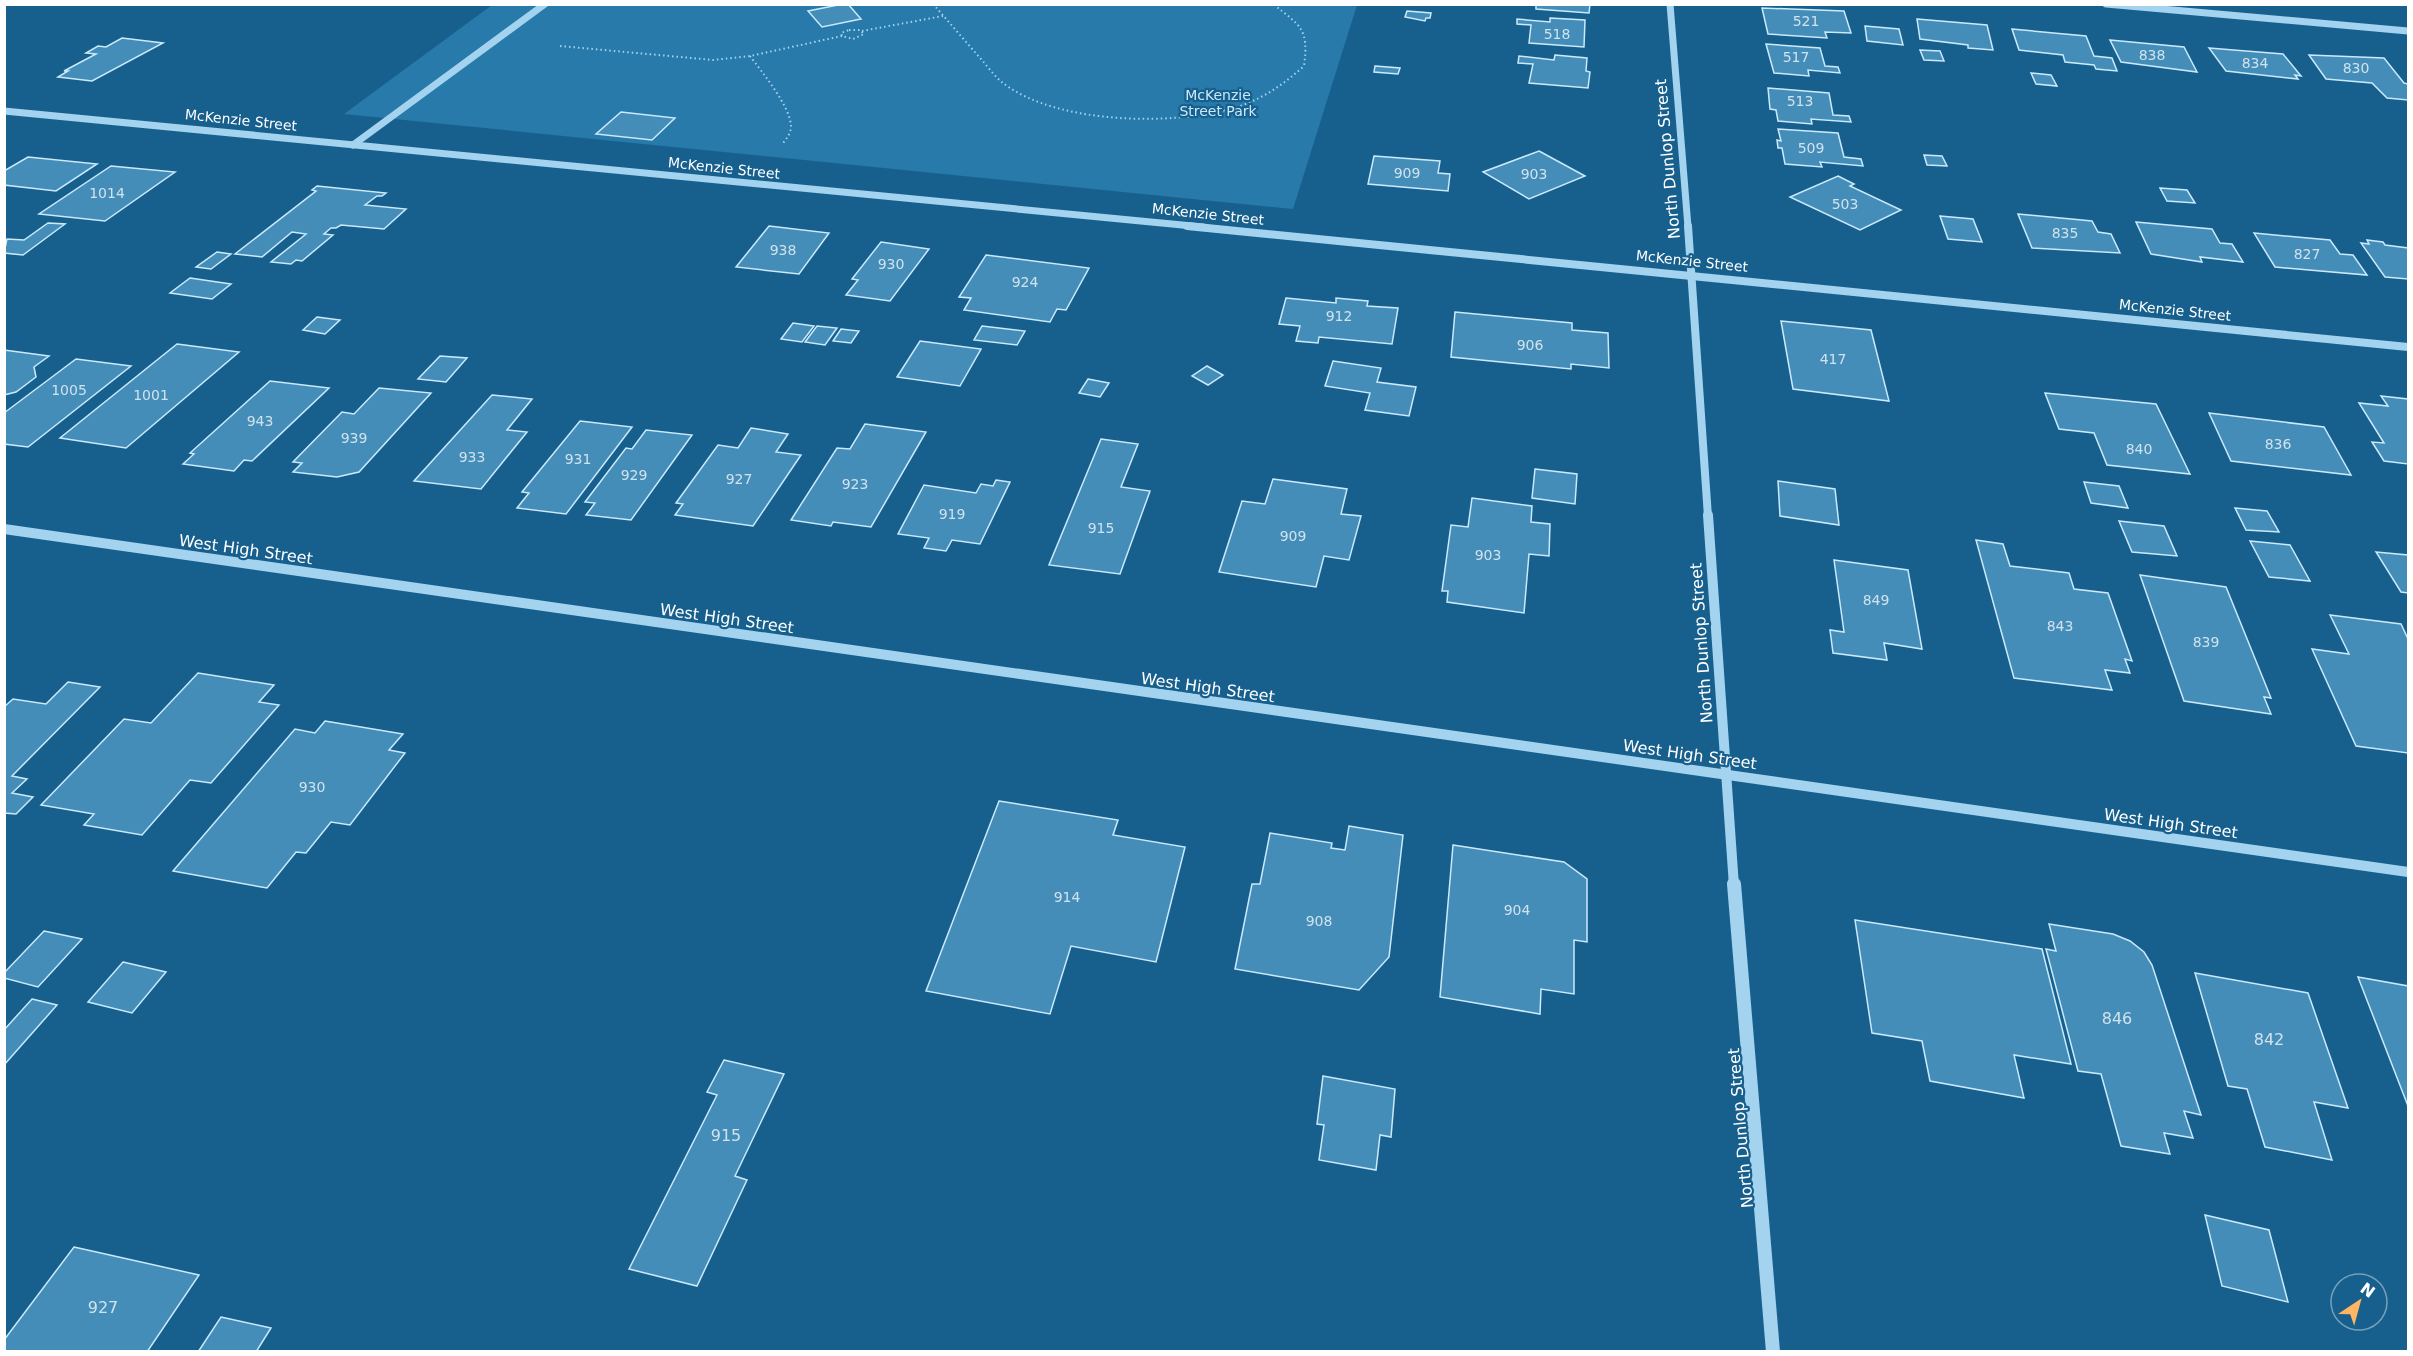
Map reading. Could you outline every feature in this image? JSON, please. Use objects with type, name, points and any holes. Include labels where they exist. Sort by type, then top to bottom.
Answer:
[{"type":"street","points":[[353,145],[545,4]]},
{"type":"street","name":"North Dunlop Street","points":[[1670,4],[1692,275],[1725,774],[1773,1352]]},
{"type":"street","points":[[2106,4],[2409,31]]},
{"type":"street","name":"McKenzie Street","points":[[4,111],[2409,347]]},
{"type":"street","name":"West High Street","points":[[4,529],[1154,695],[2409,872]]},
{"type":"path","points":[[933,4],[1002,83],[1029,98],[1075,113],[1130,119],[1189,117],[1242,105],[1281,87],[1304,66],[1307,42],[1296,22],[1273,4]]},
{"type":"path","points":[[842,36],[841,33],[849,30],[862,31],[943,16]]},
{"type":"path","points":[[497,40],[690,59],[750,56],[842,36],[857,38],[864,34],[862,31]]},
{"type":"path","points":[[749,184],[789,136],[791,125],[787,114],[750,56]]},
{"type":"green space","name":"McKenzie Street Park","points":[[492,5],[1357,5],[1293,209],[344,114]]},
{"type":"building","points":[[848,4],[861,19],[822,27],[808,11]]},
{"type":"building","points":[[1536,4],[1590,4],[1589,13],[1536,9]]},
{"type":"building","points":[[1762,8],[1844,11],[1851,33],[1825,32],[1827,38],[1768,34]]},
{"type":"building","points":[[1407,11],[1431,13],[1430,18],[1426,18],[1425,21],[1405,17]]},
{"type":"building","points":[[1550,18],[1585,20],[1584,47],[1529,43],[1531,25],[1517,24],[1517,19],[1550,22]]},
{"type":"building","points":[[1917,19],[1987,25],[1993,50],[1920,39]]},
{"type":"building","points":[[1865,26],[1899,29],[1903,45],[1867,41]]},
{"type":"building","points":[[2012,29],[2086,36],[2094,56],[2112,58],[2117,71],[2096,69],[2094,65],[2065,62],[2063,55],[2019,50]]},
{"type":"building","points":[[122,38],[163,43],[92,81],[58,77],[68,71],[64,71],[96,54],[86,53],[98,46],[106,47]]},
{"type":"building","points":[[2110,40],[2184,47],[2197,72],[2121,62]]},
{"type":"building","points":[[1766,44],[1820,48],[1825,66],[1838,67],[1840,73],[1808,70],[1809,76],[1774,73]]},
{"type":"building","points":[[2209,48],[2283,54],[2301,76],[2295,75],[2298,79],[2226,71]]},
{"type":"building","points":[[1920,50],[1940,51],[1944,61],[1924,60]]},
{"type":"building","points":[[1555,55],[1587,58],[1586,71],[1590,72],[1588,88],[1529,83],[1533,64],[1518,63],[1519,56],[1554,60]]},
{"type":"building","points":[[2309,55],[2384,58],[2404,83],[2408,84],[2408,100],[2387,98],[2372,83],[2326,79]]},
{"type":"building","points":[[1375,66],[1400,68],[1398,74],[1374,72]]},
{"type":"building","points":[[2031,73],[2051,75],[2057,86],[2036,84]]},
{"type":"building","points":[[1768,88],[1829,93],[1833,115],[1849,116],[1851,122],[1811,119],[1812,124],[1778,121],[1776,110],[1770,109]]},
{"type":"building","points":[[621,112],[675,118],[652,140],[596,134]]},
{"type":"building","points":[[1778,129],[1838,133],[1844,157],[1861,159],[1863,166],[1820,162],[1822,167],[1785,164],[1782,148],[1778,148],[1777,140],[1781,141]]},
{"type":"building","points":[[1539,151],[1585,176],[1529,199],[1483,172]]},
{"type":"building","points":[[1924,155],[1942,156],[1947,166],[1927,165]]},
{"type":"building","points":[[1374,156],[1440,161],[1438,173],[1450,174],[1448,191],[1368,184]]},
{"type":"building","points":[[28,157],[97,164],[56,191],[4,185],[4,171]]},
{"type":"building","points":[[111,166],[175,172],[105,221],[39,214]]},
{"type":"building","points":[[1838,176],[1854,184],[1850,186],[1901,210],[1860,230],[1790,197]]},
{"type":"building","points":[[317,186],[386,193],[377,196],[365,205],[406,209],[384,229],[341,225],[331,228],[324,234],[333,235],[302,261],[296,260],[291,264],[271,262],[306,234],[292,232],[262,257],[235,254],[316,191],[312,190]]},
{"type":"building","points":[[2160,188],[2187,190],[2195,203],[2167,201]]},
{"type":"building","points":[[2018,214],[2092,221],[2098,232],[2111,234],[2120,253],[2032,248]]},
{"type":"building","points":[[1940,216],[1973,219],[1982,242],[1948,239]]},
{"type":"building","points":[[2136,222],[2212,229],[2220,243],[2232,244],[2243,262],[2200,257],[2202,262],[2151,254]]},
{"type":"building","points":[[48,223],[65,224],[23,255],[4,253],[7,239],[24,240]]},
{"type":"building","points":[[769,226],[829,233],[799,274],[736,267]]},
{"type":"building","points":[[2254,233],[2330,240],[2340,254],[2353,255],[2367,275],[2275,267]]},
{"type":"building","points":[[2367,240],[2408,248],[2408,279],[2385,277],[2361,243],[2369,244]]},
{"type":"building","points":[[881,242],[929,249],[890,301],[846,295],[858,280],[852,279]]},
{"type":"building","points":[[217,252],[231,254],[211,269],[196,267]]},
{"type":"building","points":[[986,255],[1089,268],[1066,310],[1057,309],[1050,322],[964,310],[971,298],[959,297]]},
{"type":"building","points":[[190,278],[231,284],[212,299],[170,293]]},
{"type":"building","points":[[1286,298],[1336,303],[1336,298],[1368,301],[1367,306],[1398,308],[1392,344],[1319,337],[1318,343],[1296,341],[1300,326],[1279,324]]},
{"type":"building","points":[[1455,312],[1572,323],[1572,330],[1608,333],[1609,368],[1571,364],[1571,369],[1451,357]]},
{"type":"building","points":[[317,317],[340,320],[325,334],[303,330]]},
{"type":"building","points":[[1781,321],[1871,330],[1889,401],[1793,389]]},
{"type":"building","points":[[793,323],[814,326],[802,342],[781,339]]},
{"type":"building","points":[[817,326],[837,328],[825,345],[805,342]]},
{"type":"building","points":[[982,326],[1025,331],[1017,345],[974,340]]},
{"type":"building","points":[[841,329],[859,331],[851,343],[833,341]]},
{"type":"building","points":[[920,341],[981,349],[960,386],[897,377]]},
{"type":"building","points":[[177,344],[239,352],[126,448],[60,438]]},
{"type":"building","points":[[4,350],[49,356],[34,367],[36,377],[16,392],[4,395]]},
{"type":"building","points":[[440,356],[467,358],[446,382],[418,379]]},
{"type":"building","points":[[76,359],[131,366],[28,447],[4,444],[4,413]]},
{"type":"building","points":[[1333,361],[1381,368],[1377,382],[1416,387],[1409,416],[1365,410],[1370,393],[1325,386]]},
{"type":"building","points":[[1207,366],[1223,375],[1208,385],[1192,376]]},
{"type":"building","points":[[1088,379],[1109,383],[1100,397],[1079,393]]},
{"type":"building","points":[[270,381],[329,388],[252,461],[244,460],[234,471],[183,464],[194,454],[190,453]]},
{"type":"building","points":[[379,388],[431,393],[359,472],[337,477],[293,472],[302,463],[293,462],[342,412],[354,414]]},
{"type":"building","points":[[2045,393],[2156,404],[2190,474],[2107,465],[2094,433],[2059,429]]},
{"type":"building","points":[[492,395],[532,399],[507,430],[527,432],[481,489],[414,481]]},
{"type":"building","points":[[2381,396],[2408,399],[2408,464],[2384,461],[2372,442],[2384,443],[2359,403],[2388,406]]},
{"type":"building","points":[[2209,413],[2324,427],[2351,475],[2231,461]]},
{"type":"building","points":[[580,421],[632,427],[566,514],[517,508],[529,493],[522,492]]},
{"type":"building","points":[[865,424],[926,432],[871,527],[833,522],[831,526],[791,520],[837,448],[850,449]]},
{"type":"building","points":[[751,428],[788,434],[776,452],[801,455],[753,526],[675,515],[683,504],[676,503],[718,445],[738,448]]},
{"type":"building","points":[[646,430],[692,435],[631,520],[586,515],[595,503],[585,502],[626,448],[632,449]]},
{"type":"building","points":[[1101,439],[1138,444],[1121,487],[1150,491],[1120,574],[1049,565]]},
{"type":"building","points":[[1535,469],[1577,474],[1575,504],[1532,498]]},
{"type":"building","points":[[1273,479],[1347,489],[1341,514],[1361,516],[1349,560],[1324,556],[1316,587],[1219,572],[1242,501],[1265,504]]},
{"type":"building","points":[[996,480],[1010,482],[980,544],[952,540],[946,551],[924,548],[929,538],[898,534],[924,485],[976,493],[981,484],[993,486]]},
{"type":"building","points":[[1778,481],[1835,489],[1839,525],[1780,516]]},
{"type":"building","points":[[2084,482],[2119,486],[2128,508],[2091,503]]},
{"type":"building","points":[[1472,498],[1532,506],[1531,522],[1550,524],[1549,556],[1529,554],[1524,613],[1447,602],[1448,591],[1442,591],[1451,525],[1468,527]]},
{"type":"building","points":[[2235,508],[2267,511],[2279,532],[2246,530]]},
{"type":"building","points":[[2119,521],[2164,526],[2177,556],[2132,552]]},
{"type":"building","points":[[1976,540],[2003,544],[2010,566],[2069,573],[2074,589],[2108,593],[2132,661],[2125,659],[2130,673],[2105,670],[2112,690],[2014,678]]},
{"type":"building","points":[[2250,541],[2290,545],[2310,581],[2269,577]]},
{"type":"building","points":[[2376,552],[2408,555],[2408,593],[2401,592]]},
{"type":"building","points":[[1834,560],[1908,570],[1922,649],[1884,643],[1887,660],[1833,653],[1830,630],[1844,632]]},
{"type":"building","points":[[2140,575],[2226,587],[2271,698],[2264,697],[2271,714],[2184,701]]},
{"type":"building","points":[[2330,615],[2401,624],[2408,639],[2408,753],[2356,746],[2312,649],[2349,654]]},
{"type":"building","points":[[198,673],[274,685],[259,702],[279,705],[211,783],[190,780],[142,835],[84,825],[94,814],[41,805],[124,719],[151,723]]},
{"type":"building","points":[[68,682],[100,687],[12,776],[27,779],[12,793],[33,797],[16,814],[4,813],[4,707],[13,699],[46,704]]},
{"type":"building","points":[[325,721],[403,734],[389,750],[405,753],[350,825],[331,822],[306,853],[296,852],[267,888],[173,871],[295,729],[315,733]]},
{"type":"building","points":[[999,801],[1118,820],[1113,835],[1185,847],[1156,962],[1071,946],[1050,1014],[926,991]]},
{"type":"building","points":[[1349,826],[1403,835],[1389,957],[1359,990],[1235,969],[1252,884],[1260,884],[1270,833],[1332,843],[1331,848],[1345,850]]},
{"type":"building","points":[[1453,845],[1564,862],[1587,879],[1587,942],[1574,940],[1574,994],[1541,989],[1540,1014],[1440,997]]},
{"type":"building","points":[[1855,920],[2042,949],[2071,1064],[2014,1055],[2024,1098],[1930,1081],[1922,1041],[1872,1033]]},
{"type":"building","points":[[2049,924],[2113,934],[2130,941],[2144,952],[2152,965],[2201,1115],[2184,1111],[2193,1138],[2164,1133],[2170,1154],[2121,1146],[2101,1074],[2078,1071],[2046,949],[2056,951]]},
{"type":"building","points":[[44,931],[82,939],[38,987],[4,978],[4,973]]},
{"type":"building","points":[[123,962],[166,972],[132,1013],[88,1002]]},
{"type":"building","points":[[2195,973],[2308,993],[2348,1108],[2314,1102],[2332,1160],[2265,1147],[2247,1089],[2228,1086]]},
{"type":"building","points":[[2358,977],[2408,986],[2408,1106]]},
{"type":"building","points":[[32,999],[57,1005],[4,1065],[4,1030]]},
{"type":"building","points":[[724,1060],[784,1074],[735,1176],[747,1180],[697,1286],[629,1269],[717,1095],[707,1092]]},
{"type":"building","points":[[1323,1076],[1395,1089],[1391,1137],[1380,1135],[1376,1170],[1319,1160],[1324,1125],[1317,1124]]},
{"type":"building","points":[[2205,1215],[2269,1230],[2288,1302],[2222,1286]]},
{"type":"building","points":[[74,1247],[199,1275],[147,1352],[4,1352],[4,1340]]},
{"type":"building","points":[[221,1317],[271,1328],[256,1352],[198,1352]]}]
